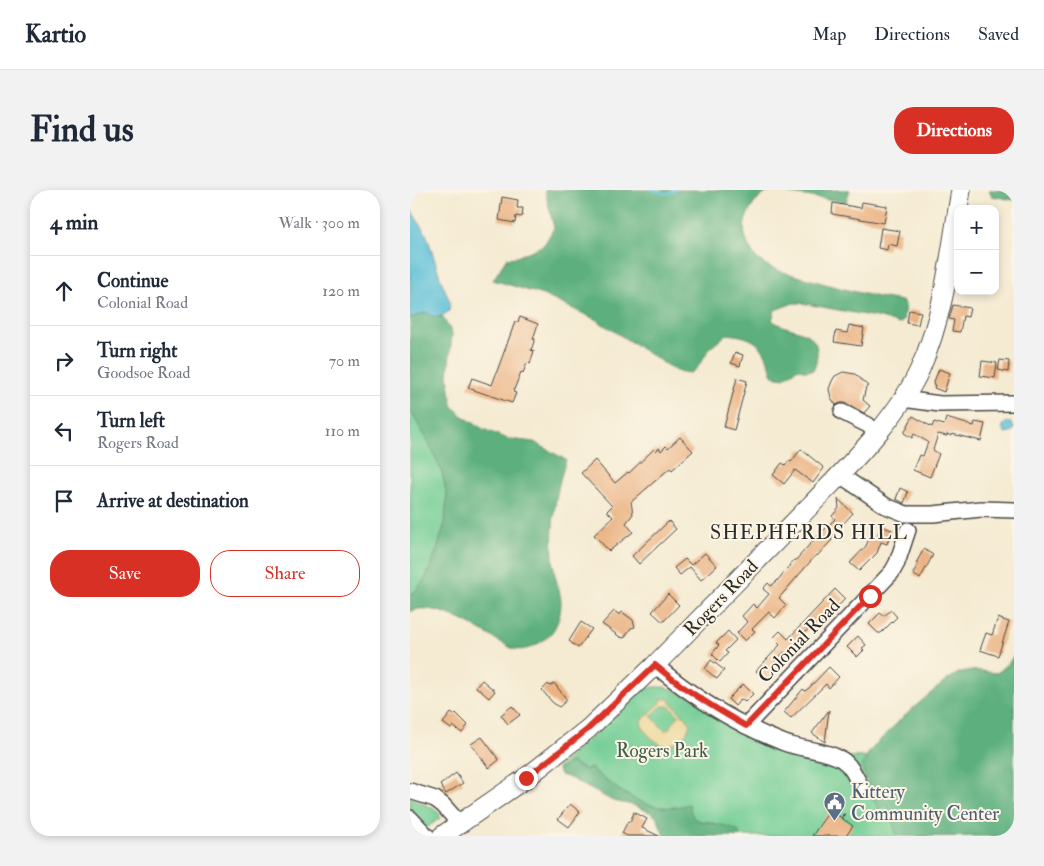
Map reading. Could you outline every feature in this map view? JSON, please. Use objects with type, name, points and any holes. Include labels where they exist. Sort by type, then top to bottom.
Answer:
[{"type":"main road","name":"Rogers Road","points":[[442,836],[556,756],[614,705],[840,475],[876,433],[903,399],[920,368],[933,335],[961,190]]},
{"type":"street","points":[[903,399],[940,404],[1014,403]]},
{"type":"street","points":[[842,412],[868,425],[876,433]]},
{"type":"street","points":[[840,475],[886,506],[906,514],[933,514],[980,509],[1014,510]]},
{"type":"street","name":"Colonial Road","points":[[746,726],[892,572],[908,530]]},
{"type":"street","points":[[655,665],[690,692],[746,726],[785,744],[821,752],[841,759],[848,765],[861,787]]},
{"type":"street","points":[[410,790],[435,799],[460,824]]},
{"type":"street","points":[[410,818],[427,836]]},
{"type":"path","points":[[842,818],[845,812]]},
{"type":"green space","points":[[545,190],[850,190],[846,202],[771,191],[766,193],[754,204],[746,217],[744,227],[747,242],[759,260],[774,269],[851,291],[902,301],[905,306],[903,321],[899,324],[881,318],[793,303],[775,310],[772,320],[812,338],[817,351],[817,361],[813,370],[806,371],[798,368],[784,378],[773,376],[767,357],[759,345],[738,335],[727,334],[710,348],[697,368],[690,373],[676,371],[595,319],[543,295],[493,280],[507,258],[517,257],[544,245],[554,228]]},
{"type":"green space","points":[[989,190],[1014,190],[1014,200],[992,196]]},
{"type":"green space","points":[[427,312],[439,317],[442,316],[452,333],[448,375],[452,405],[461,415],[483,429],[508,439],[534,442],[566,460],[558,487],[553,527],[554,569],[561,598],[560,613],[557,623],[549,636],[527,649],[518,650],[512,648],[466,622],[442,612],[419,609],[410,612],[410,595],[414,593],[427,576],[435,556],[445,523],[447,496],[442,472],[428,441],[410,410],[410,318]]},
{"type":"green space","points":[[410,410],[439,464],[447,493],[447,508],[445,524],[429,570],[418,589],[410,595]]},
{"type":"green space","points":[[1014,655],[1014,836],[897,836],[887,805],[878,809],[873,798],[882,794],[878,785],[870,788],[862,768],[866,757],[895,725],[924,698],[950,678],[968,671],[997,673],[1008,664]]},
{"type":"green space","name":"Rogers Park","points":[[654,687],[675,690],[818,756],[900,758],[974,836],[734,836],[711,822],[697,821],[627,803],[557,768],[644,689]]},
{"type":"green space","points":[[571,762],[584,769],[591,768],[612,785],[636,800],[661,807],[689,804],[695,819],[733,828],[738,831],[740,836],[664,836],[657,817],[650,812],[633,805],[613,801],[568,777],[560,775],[558,770]]},
{"type":"green space","points":[[410,797],[438,811],[440,818],[416,836],[410,836]]},
{"type":"sand","points":[[661,699],[670,699],[671,703],[690,724],[681,738],[675,743],[666,746],[658,743],[651,737],[641,723],[661,703]],"holes":[[[662,706],[669,706],[679,715],[668,730],[664,730],[651,716]]]},
{"type":"water","points":[[410,208],[427,236],[450,302],[449,311],[441,316],[435,317],[427,312],[410,318]]},
{"type":"water","points":[[1006,423],[1010,423],[1013,428],[1012,432],[1006,433],[1003,430],[1003,426]]},
{"type":"building","points":[[502,197],[518,200],[517,208],[523,208],[522,217],[516,216],[515,223],[499,220]]},
{"type":"building","points":[[862,202],[887,206],[884,223],[832,214],[833,203],[861,208]]},
{"type":"building","points":[[881,228],[900,231],[897,246],[888,244],[887,250],[878,248]]},
{"type":"building","points":[[953,305],[970,308],[968,317],[963,316],[960,332],[952,331],[954,320],[949,319]]},
{"type":"building","points":[[909,310],[921,312],[918,325],[907,323]]},
{"type":"building","points":[[520,317],[538,324],[533,339],[535,339],[531,350],[534,351],[530,364],[527,363],[523,373],[521,372],[513,392],[516,393],[512,403],[468,388],[472,378],[492,385],[515,322],[518,322]]},
{"type":"building","points":[[849,325],[864,328],[861,346],[834,342],[836,331],[847,333]]},
{"type":"building","points":[[735,352],[743,355],[740,366],[731,363]]},
{"type":"building","points":[[1000,360],[1009,361],[1008,372],[998,370]]},
{"type":"building","points":[[982,361],[997,363],[995,378],[980,376]]},
{"type":"building","points":[[939,369],[950,373],[944,392],[934,388],[935,385],[933,384]]},
{"type":"building","points":[[843,372],[855,374],[868,386],[866,387],[863,400],[870,406],[864,413],[846,403],[836,405],[831,398],[829,389],[832,381],[835,376]]},
{"type":"building","points":[[737,378],[747,381],[734,430],[724,427]]},
{"type":"building","points":[[913,416],[932,427],[934,422],[944,425],[946,418],[974,426],[975,422],[985,424],[981,441],[952,434],[952,436],[947,434],[947,436],[938,434],[933,450],[939,454],[930,477],[913,470],[919,455],[923,456],[928,442],[914,434],[912,438],[904,433]]},
{"type":"building","points":[[680,437],[693,451],[631,502],[633,514],[626,523],[633,532],[609,551],[594,535],[613,517],[607,511],[612,506],[581,473],[595,460],[615,483],[629,473],[654,449],[656,451],[659,448],[661,451],[666,446],[668,448]]},
{"type":"building","points":[[801,449],[824,468],[813,483],[795,470],[784,484],[773,475],[782,463],[785,465],[789,461],[791,462]]},
{"type":"building","points":[[900,488],[908,492],[904,503],[896,499]]},
{"type":"building","points":[[838,499],[853,513],[830,538],[832,540],[816,555],[779,598],[786,605],[775,618],[769,612],[752,629],[755,631],[745,641],[737,633],[747,622],[742,616],[753,604],[757,608],[769,594],[763,589],[768,583],[771,586],[777,581],[794,560],[835,519],[832,516],[839,508]]},
{"type":"building","points":[[669,521],[676,529],[639,564],[632,556]]},
{"type":"building","points":[[881,526],[892,530],[887,544],[881,542],[877,553],[859,571],[850,563],[866,546],[870,536],[876,539]]},
{"type":"building","points":[[924,549],[933,555],[920,579],[913,574],[918,564],[916,563]]},
{"type":"building","points":[[705,553],[717,566],[701,580],[690,567],[680,575],[674,568],[685,559],[691,565]]},
{"type":"building","points":[[835,589],[845,599],[816,629],[812,625],[799,639],[802,643],[789,656],[784,652],[772,666],[776,670],[766,681],[756,671],[780,645],[773,638],[780,631],[788,639]]},
{"type":"building","points":[[668,594],[679,605],[663,622],[652,612]]},
{"type":"building","points":[[891,610],[897,617],[881,633],[878,633],[869,624],[880,613],[884,616]]},
{"type":"building","points":[[614,611],[620,615],[622,612],[633,620],[635,627],[631,628],[624,638],[602,624]]},
{"type":"building","points":[[998,618],[1009,622],[998,656],[980,650],[986,633],[992,635]]},
{"type":"building","points":[[581,622],[592,629],[578,648],[569,641]]},
{"type":"building","points":[[728,631],[736,640],[725,651],[728,653],[720,662],[712,654],[719,645],[716,643]]},
{"type":"building","points":[[858,636],[866,645],[857,657],[847,647]]},
{"type":"building","points":[[711,660],[724,670],[717,679],[705,669]]},
{"type":"building","points":[[829,667],[839,677],[829,688],[826,684],[791,718],[784,712],[803,689],[805,691],[809,688]]},
{"type":"building","points":[[482,680],[495,691],[489,698],[476,687]]},
{"type":"building","points":[[554,683],[567,700],[559,707],[542,690],[548,684],[550,686]]},
{"type":"building","points":[[743,684],[753,694],[745,702],[741,699],[735,706],[728,699]]},
{"type":"building","points":[[512,706],[520,715],[508,724],[501,715]]},
{"type":"building","points":[[829,710],[825,742],[812,733]]},
{"type":"building","points":[[451,713],[454,715],[456,713],[468,725],[462,733],[453,726],[451,729],[443,723]]},
{"type":"building","points":[[482,737],[499,760],[489,768],[471,744]]},
{"type":"building","points":[[456,773],[463,783],[446,794],[440,785]]},
{"type":"building","points":[[570,804],[580,812],[569,827],[558,819]]},
{"type":"building","name":"Kittery Community Center","points":[[830,810],[853,826],[846,836],[812,836]]},
{"type":"building","points":[[634,812],[647,819],[642,828],[659,836],[627,836],[622,833]]},
{"type":"waterway","points":[[653,190],[667,194],[675,190]]},
{"type":"place","name":"Kittery Community Center","points":[[835,822]]},
{"type":"district","name":"SHEPHERDS HILL","points":[[809,532]]},
{"type":"route","points":[[526,778],[588,729],[655,665],[690,692],[746,726],[870,596]]}]
